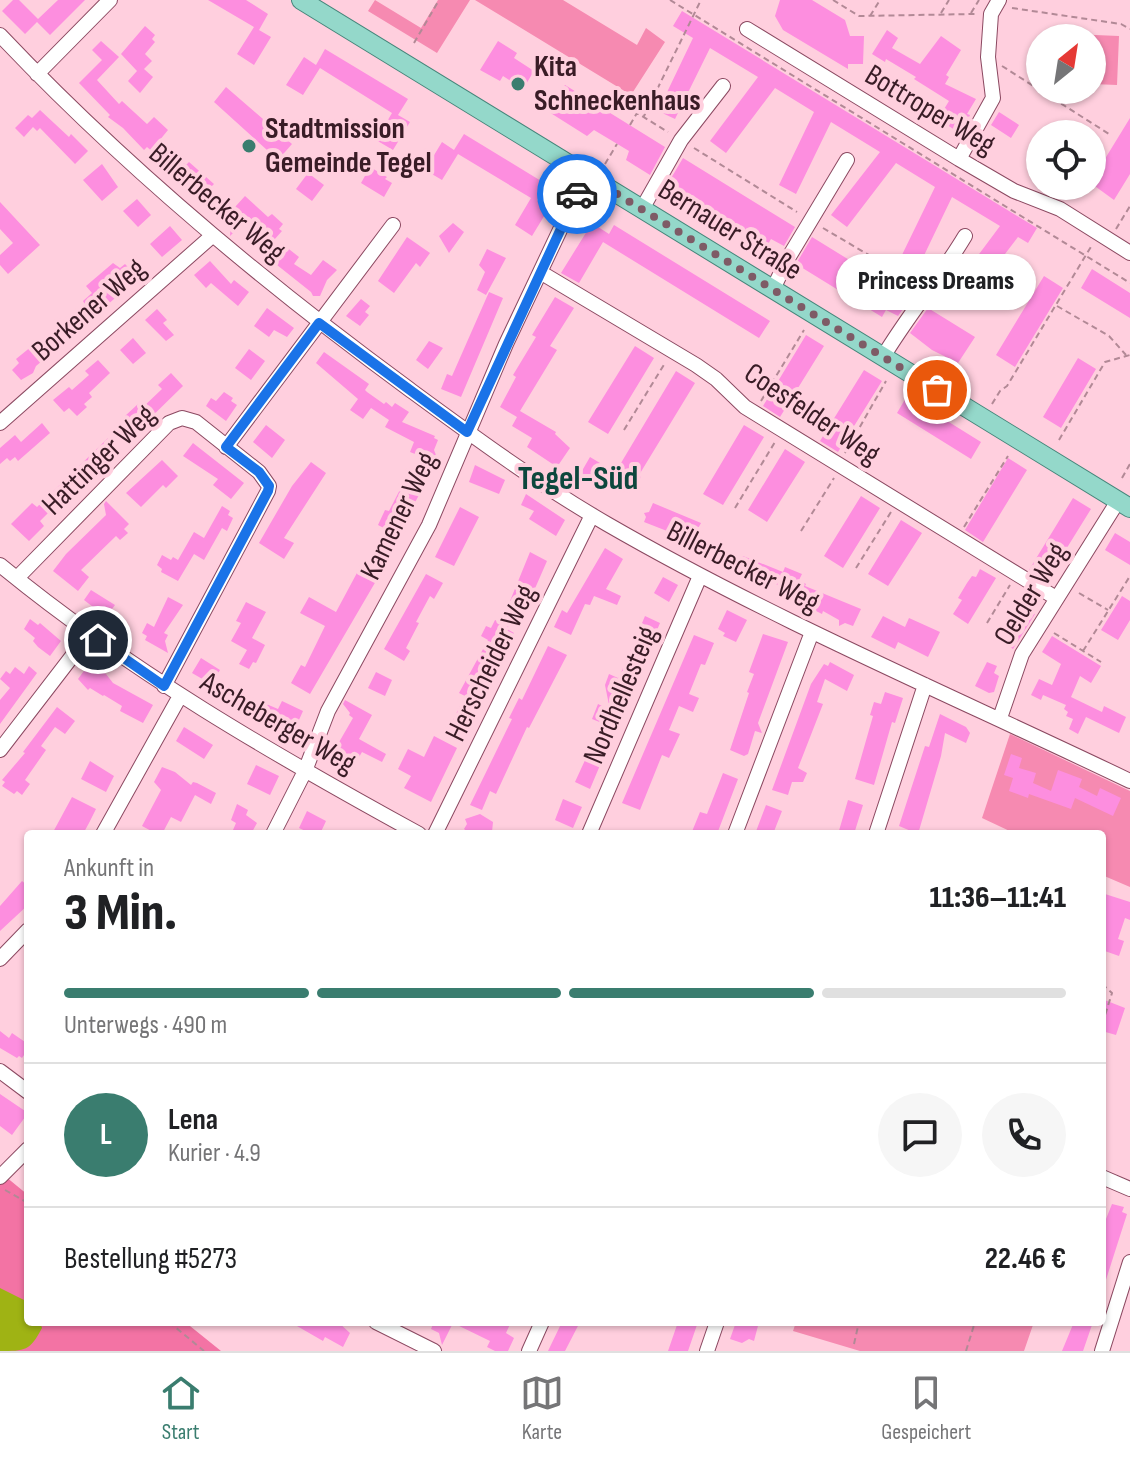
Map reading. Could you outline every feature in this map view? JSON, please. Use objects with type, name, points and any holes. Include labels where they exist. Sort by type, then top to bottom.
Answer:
[{"type":"main road","name":"Bernauer Straße","points":[[301,0],[1124,505]]},
{"type":"street","points":[[37,74],[110,0]]},
{"type":"street","points":[[959,159],[993,98],[988,57],[995,7]]},
{"type":"street","name":"Bottroper Weg","points":[[747,29],[959,159],[1014,191],[1060,209],[1130,253]]},
{"type":"street","name":"Billerbecker Weg","points":[[0,35],[142,176],[319,323],[467,432],[592,515],[700,576],[812,632],[1130,781]]},
{"type":"street","points":[[642,209],[681,140],[723,86]]},
{"type":"street","points":[[773,289],[847,160]]},
{"type":"street","name":"Kamener Weg","points":[[275,830],[305,771],[328,711],[429,525],[467,432],[586,175]]},
{"type":"street","points":[[226,447],[393,225]]},
{"type":"street","name":"Borkener Weg","points":[[0,423],[212,236]]},
{"type":"street","points":[[883,357],[965,236]]},
{"type":"street","name":"Coesfelder Weg","points":[[540,272],[696,365],[754,413],[837,469],[1056,598]]},
{"type":"street","name":"Hattinger Weg","points":[[17,578],[169,423],[189,418],[259,472],[269,486],[164,686]]},
{"type":"street","name":"Oelder Weg","points":[[1000,718],[1022,654],[1056,598],[1124,505]]},
{"type":"street","name":"Herscheider Weg","points":[[437,830],[592,515]]},
{"type":"street","name":"Ascheberger Weg","points":[[1,567],[164,686],[305,771],[412,830]]},
{"type":"street","name":"Nordhellesteig","points":[[591,830],[700,576]]},
{"type":"street","points":[[737,830],[812,632]]},
{"type":"street","points":[[0,750],[90,633]]},
{"type":"street","points":[[877,830],[925,685]]},
{"type":"street","points":[[105,830],[180,696]]},
{"type":"street","points":[[0,959],[24,934]]},
{"type":"street","points":[[0,1071],[24,1089]]},
{"type":"street","points":[[0,1177],[24,1153]]},
{"type":"street","points":[[1106,1179],[1130,1189]]},
{"type":"street","points":[[1102,1351],[1130,1262]]},
{"type":"street","points":[[384,1326],[434,1351]]},
{"type":"street","points":[[529,1351],[540,1326]]},
{"type":"street","points":[[707,1351],[716,1326]]},
{"type":"path","points":[[414,43],[439,0]]},
{"type":"path","points":[[670,0],[1130,283]]},
{"type":"path","points":[[833,0],[859,16],[971,14],[995,7],[1121,24],[1130,29]]},
{"type":"path","points":[[940,15],[949,0]]},
{"type":"path","points":[[971,14],[979,0]]},
{"type":"path","points":[[870,16],[878,1]]},
{"type":"path","points":[[644,117],[700,2]]},
{"type":"path","points":[[428,10],[432,12]]},
{"type":"path","points":[[988,57],[1109,134]]},
{"type":"path","points":[[630,125],[637,113],[929,291]]},
{"type":"path","points":[[605,164],[617,144]]},
{"type":"path","points":[[1115,230],[1130,206]]},
{"type":"path","points":[[992,404],[1007,386],[1099,233]]},
{"type":"path","points":[[1056,306],[1109,336],[1128,355],[1105,362],[1059,440]]},
{"type":"path","points":[[754,413],[804,330]]},
{"type":"path","points":[[624,430],[668,358]]},
{"type":"path","points":[[801,531],[886,381]]},
{"type":"path","points":[[735,508],[778,437]]},
{"type":"path","points":[[958,538],[1008,456]]},
{"type":"path","points":[[1122,478],[1130,464]]},
{"type":"path","points":[[856,568],[893,508]]},
{"type":"path","points":[[1083,651],[1130,576]]},
{"type":"path","points":[[987,623],[1013,580]]},
{"type":"path","points":[[1071,588],[1109,611]]},
{"type":"path","points":[[1046,629],[1101,662]]},
{"type":"path","points":[[1106,988],[1112,993],[1106,1012]]},
{"type":"path","points":[[0,1187],[24,1201]]},
{"type":"path","points":[[174,1326],[204,1351]]},
{"type":"path","points":[[854,1344],[858,1326]]},
{"type":"path","points":[[966,1351],[974,1326]]},
{"type":"shaded area","points":[[375,0],[421,28],[438,0],[470,0],[437,53],[368,11]]},
{"type":"shaded area","points":[[475,0],[563,0],[637,45],[646,28],[665,42],[631,95]]},
{"type":"shaded area","points":[[1106,35],[1119,36],[1117,85],[1106,85]]},
{"type":"shaded area","points":[[1010,734],[1130,791],[1130,887],[1106,877],[1106,830],[1008,830],[982,818]]},
{"type":"shaded area","points":[[0,1172],[24,1192],[24,1326],[190,1326],[221,1351],[0,1351]]},
{"type":"shaded area","points":[[0,1288],[24,1300],[24,1326],[42,1328],[26,1348],[0,1351]]},
{"type":"shaded area","points":[[795,1326],[1033,1326],[1024,1351],[860,1351],[793,1331]]},
{"type":"building","points":[[13,0],[19,0],[38,19],[58,0],[85,0],[50,35],[37,22],[25,34],[2,11]]},
{"type":"building","points":[[208,0],[246,0],[268,14],[259,30],[271,37],[254,65],[237,54],[254,27]]},
{"type":"building","points":[[780,0],[812,0],[845,20],[850,36],[864,36],[863,64],[848,64],[848,69],[783,30],[775,16]]},
{"type":"building","points":[[682,11],[1037,228],[1028,243],[1018,237],[969,301],[953,289],[1000,226],[952,197],[918,268],[900,259],[935,187],[896,163],[847,227],[831,215],[880,152],[831,122],[796,194],[779,185],[814,112],[775,88],[726,153],[710,141],[758,77],[710,48],[675,119],[658,111],[693,38],[673,26]]},
{"type":"building","points":[[145,26],[155,35],[152,39],[155,42],[145,54],[152,61],[144,69],[153,77],[140,93],[128,81],[137,71],[121,54]]},
{"type":"building","points":[[887,30],[898,38],[892,48],[920,64],[941,36],[961,50],[946,75],[949,77],[945,84],[976,99],[961,134],[938,119],[949,101],[914,79],[916,77],[872,54]]},
{"type":"building","points":[[101,41],[119,57],[97,80],[119,104],[122,101],[147,124],[154,117],[168,130],[159,141],[214,184],[202,202],[159,165],[163,161],[147,147],[144,150],[108,117],[110,115],[79,83],[102,60],[92,50]]},
{"type":"building","points":[[498,41],[517,53],[514,58],[534,71],[523,89],[503,76],[500,81],[480,70]]},
{"type":"building","points":[[325,49],[408,99],[398,115],[410,122],[393,150],[376,140],[392,113],[320,68],[303,95],[286,85],[304,57],[316,65]]},
{"type":"building","points":[[565,85],[665,147],[650,175],[626,160],[629,151],[594,130],[587,136],[549,112]]},
{"type":"building","points":[[226,87],[292,144],[278,160],[214,102]]},
{"type":"building","points":[[40,110],[88,151],[75,164],[40,128],[37,131],[33,127],[24,137],[15,128],[28,115],[32,118]]},
{"type":"building","points":[[999,112],[1019,125],[1011,138],[991,125]]},
{"type":"building","points":[[1130,118],[1130,174],[1114,200],[1106,194],[1106,157]]},
{"type":"building","points":[[464,134],[546,184],[537,200],[549,208],[532,236],[515,225],[531,198],[458,154],[442,180],[425,170],[442,142],[454,150]]},
{"type":"building","points":[[683,158],[795,227],[784,246],[771,239],[767,246],[667,185]]},
{"type":"building","points":[[102,164],[118,187],[102,201],[83,180]]},
{"type":"building","points":[[370,167],[392,183],[384,197],[361,183]]},
{"type":"building","points":[[308,173],[324,185],[312,201],[296,189]]},
{"type":"building","points":[[245,196],[268,217],[272,214],[283,224],[279,229],[282,231],[274,240],[249,217],[230,236],[231,223],[225,218],[228,215],[225,212],[231,204],[235,207]]},
{"type":"building","points":[[137,199],[151,215],[138,227],[123,211]]},
{"type":"building","points":[[0,202],[40,245],[8,274],[0,265],[0,255],[13,243],[0,229]]},
{"type":"building","points":[[453,223],[464,232],[449,253],[439,236]]},
{"type":"building","points":[[592,223],[609,234],[614,225],[770,321],[759,338],[603,242],[579,283],[561,273]]},
{"type":"building","points":[[170,226],[182,240],[162,257],[150,244]]},
{"type":"building","points":[[407,237],[430,253],[420,267],[416,263],[394,293],[378,281]]},
{"type":"building","points":[[812,237],[911,298],[898,316],[886,310],[882,317],[796,264]]},
{"type":"building","points":[[285,246],[299,257],[294,264],[311,275],[323,260],[337,270],[327,280],[320,296],[313,296],[272,261]]},
{"type":"building","points":[[487,249],[506,258],[486,295],[477,290],[485,272],[479,265]]},
{"type":"building","points":[[210,261],[231,284],[234,280],[249,292],[238,306],[211,283],[206,288],[194,275]]},
{"type":"building","points":[[113,263],[120,268],[125,264],[131,270],[135,266],[142,274],[96,315],[90,313],[83,301],[92,293],[86,286]]},
{"type":"building","points":[[1092,269],[1130,293],[1130,318],[1081,288]]},
{"type":"building","points":[[1044,276],[1063,288],[1015,367],[996,355]]},
{"type":"building","points":[[489,292],[503,298],[461,397],[441,389],[447,374],[452,376]]},
{"type":"building","points":[[555,297],[574,308],[550,346],[557,350],[520,411],[556,432],[570,448],[557,467],[527,447],[532,438],[512,426],[517,417],[500,407],[516,377],[513,375],[536,337],[532,335]]},
{"type":"building","points":[[361,299],[370,306],[365,312],[369,315],[360,326],[346,316]]},
{"type":"building","points":[[267,308],[294,328],[287,337],[274,330],[269,337],[254,326]]},
{"type":"building","points":[[928,308],[975,337],[958,363],[932,350],[910,333]]},
{"type":"building","points":[[157,309],[167,320],[163,323],[174,335],[166,341],[145,320]]},
{"type":"building","points":[[68,318],[77,332],[36,366],[33,373],[21,380],[12,370],[19,363],[16,359],[32,346],[34,348]]},
{"type":"building","points":[[806,335],[824,346],[780,417],[763,406]]},
{"type":"building","points":[[133,338],[146,353],[133,364],[120,350]]},
{"type":"building","points":[[429,341],[443,348],[428,369],[416,360]]},
{"type":"building","points":[[635,346],[654,358],[608,434],[588,422]]},
{"type":"building","points":[[249,349],[265,361],[251,380],[235,368]]},
{"type":"building","points":[[324,352],[369,384],[365,390],[384,404],[386,402],[392,407],[395,403],[409,412],[402,422],[435,436],[438,440],[433,461],[410,452],[414,442],[385,427],[389,420],[371,408],[363,419],[350,410],[358,399],[316,363]]},
{"type":"building","points":[[1078,358],[1096,369],[1061,428],[1043,417]]},
{"type":"building","points":[[98,360],[110,373],[89,393],[92,397],[84,404],[87,407],[77,416],[69,408],[64,412],[53,400],[69,387],[72,390],[89,375],[85,371]]},
{"type":"building","points":[[864,370],[882,381],[838,452],[820,441]]},
{"type":"building","points":[[676,371],[695,383],[639,475],[641,477],[633,491],[612,478]]},
{"type":"building","points":[[171,373],[183,386],[138,430],[125,416],[138,404],[142,408],[162,389],[158,385]]},
{"type":"building","points":[[224,392],[237,405],[226,421],[206,406],[211,398],[216,401]]},
{"type":"building","points":[[907,396],[981,442],[971,459],[897,413]]},
{"type":"building","points":[[42,423],[50,433],[18,461],[15,457],[10,461],[7,458],[0,464],[0,448],[15,435],[21,442]]},
{"type":"building","points":[[266,425],[285,440],[272,458],[253,442]]},
{"type":"building","points":[[744,425],[764,437],[723,505],[703,494]]},
{"type":"building","points":[[108,438],[119,449],[59,510],[55,506],[40,521],[44,526],[29,541],[11,524],[32,503],[37,507]]},
{"type":"building","points":[[193,443],[244,483],[231,499],[213,485],[218,479],[183,456]]},
{"type":"building","points":[[785,449],[805,462],[767,522],[748,510]]},
{"type":"building","points":[[590,457],[605,466],[594,485],[579,476]]},
{"type":"building","points":[[1008,458],[1027,470],[983,542],[965,530]]},
{"type":"building","points":[[162,460],[178,476],[166,488],[163,485],[141,507],[126,493]]},
{"type":"building","points":[[311,462],[326,473],[284,538],[294,543],[284,559],[259,543],[292,486]]},
{"type":"building","points":[[475,465],[505,480],[499,494],[469,482]]},
{"type":"building","points":[[406,478],[424,486],[397,535],[378,525]]},
{"type":"building","points":[[526,494],[565,520],[556,536],[529,519],[534,511],[521,505]]},
{"type":"building","points":[[861,496],[880,508],[843,568],[824,556]]},
{"type":"building","points":[[1073,498],[1091,509],[1047,580],[1029,570]]},
{"type":"building","points":[[106,501],[129,524],[124,529],[128,533],[120,540],[116,536],[81,570],[89,577],[78,591],[53,571],[106,515]]},
{"type":"building","points":[[653,503],[701,523],[695,534],[713,543],[706,556],[684,545],[686,542],[667,531],[644,522],[644,513],[649,512]]},
{"type":"building","points":[[222,506],[230,511],[228,515],[233,518],[227,531],[222,528],[204,560],[194,554],[178,581],[161,572],[157,565],[162,555],[178,560],[194,532],[204,538]]},
{"type":"building","points":[[460,507],[479,517],[454,566],[435,557]]},
{"type":"building","points":[[901,520],[922,533],[888,586],[868,574]]},
{"type":"building","points":[[1115,533],[1130,542],[1130,565],[1105,550]]},
{"type":"building","points":[[605,548],[623,559],[606,589],[621,596],[617,605],[594,596],[590,605],[585,604],[571,635],[554,627],[562,610],[567,613]]},
{"type":"building","points":[[530,552],[547,561],[526,609],[510,601]]},
{"type":"building","points":[[743,556],[783,572],[785,567],[802,574],[799,580],[805,586],[861,609],[853,626],[845,623],[839,626],[839,620],[808,607],[805,603],[807,599],[786,588],[761,578],[759,584],[742,576],[736,570]]},
{"type":"building","points":[[980,569],[996,578],[968,624],[953,614],[962,600],[958,598],[967,583],[972,576],[976,577]]},
{"type":"building","points":[[358,571],[376,581],[310,694],[291,683],[301,665],[305,667],[325,626],[300,613],[309,597],[336,612]]},
{"type":"building","points":[[426,574],[443,583],[434,599],[430,596],[416,622],[419,623],[406,648],[410,651],[404,661],[384,649]]},
{"type":"building","points":[[663,577],[678,585],[669,602],[654,593]]},
{"type":"building","points":[[91,590],[115,605],[106,617],[84,600]]},
{"type":"building","points":[[1122,596],[1130,601],[1130,620],[1118,640],[1101,630]]},
{"type":"building","points":[[168,597],[183,605],[164,633],[168,635],[165,641],[168,653],[145,640],[147,636],[142,633],[147,623],[154,627]]},
{"type":"building","points":[[246,602],[266,612],[252,638],[265,645],[256,663],[253,662],[249,669],[239,664],[247,650],[231,641],[241,623],[236,621]]},
{"type":"building","points":[[1019,604],[1035,614],[1013,649],[998,639]]},
{"type":"building","points":[[727,610],[747,620],[736,642],[723,636],[725,633],[718,629]]},
{"type":"building","points":[[645,616],[660,623],[590,789],[575,782],[602,723],[592,719],[598,704],[610,710],[605,685],[609,674],[618,678],[620,675]]},
{"type":"building","points":[[883,616],[905,627],[909,618],[940,632],[928,657],[898,642],[895,649],[871,637]]},
{"type":"building","points":[[30,619],[38,625],[40,623],[61,641],[50,656],[38,647],[33,641],[35,638],[24,629]]},
{"type":"building","points":[[495,620],[509,626],[507,629],[514,633],[483,697],[480,696],[467,730],[452,722],[465,696],[459,693],[488,640],[481,636],[486,626],[491,628]]},
{"type":"building","points":[[763,634],[788,642],[758,723],[762,733],[755,731],[748,754],[744,756],[730,750],[754,674],[749,672]]},
{"type":"building","points":[[694,635],[714,643],[705,665],[701,664],[689,694],[699,698],[693,712],[679,706],[669,730],[680,734],[669,758],[662,755],[640,810],[622,803]]},
{"type":"building","points":[[1052,636],[1101,666],[1091,683],[1080,676],[1071,697],[1102,712],[1104,706],[1126,717],[1119,733],[1086,717],[1078,734],[1069,729],[1073,719],[1066,716],[1066,705],[1043,695],[1041,700],[1031,695],[1039,679],[1052,685],[1061,664],[1042,652]]},
{"type":"building","points":[[548,646],[567,655],[527,727],[496,794],[490,791],[482,810],[470,805],[512,719],[509,718],[519,698],[522,700]]},
{"type":"building","points":[[201,658],[220,670],[211,684],[192,673]]},
{"type":"building","points":[[830,662],[854,675],[847,691],[825,679],[817,702],[823,704],[798,768],[807,773],[803,782],[792,782],[788,795],[772,790],[811,684],[824,664],[828,666]]},
{"type":"building","points":[[987,662],[997,666],[994,673],[999,676],[994,692],[989,693],[975,686]]},
{"type":"building","points":[[89,664],[106,674],[113,683],[153,705],[143,723],[120,711],[122,706],[104,695],[90,688],[88,690],[78,679]]},
{"type":"building","points":[[29,666],[37,673],[0,724],[0,700],[10,688],[0,679],[6,671],[10,674],[15,667],[24,674]]},
{"type":"building","points":[[376,672],[392,680],[385,696],[368,688]]},
{"type":"building","points":[[885,692],[903,698],[895,723],[892,722],[874,785],[855,779],[874,702],[881,704]]},
{"type":"building","points":[[345,700],[372,715],[359,739],[386,754],[382,762],[362,752],[355,764],[345,767],[331,756],[353,718],[343,704]]},
{"type":"building","points":[[282,701],[303,711],[294,731],[259,714],[264,703],[278,709]]},
{"type":"building","points":[[57,707],[75,721],[65,734],[55,727],[41,746],[46,750],[25,780],[30,784],[22,795],[17,791],[14,794],[2,786],[5,782],[2,780]]},
{"type":"building","points":[[940,714],[966,727],[970,733],[966,743],[945,733],[919,830],[908,830],[899,826],[925,746],[929,747]]},
{"type":"building","points":[[184,727],[213,745],[204,759],[176,741]]},
{"type":"building","points":[[434,736],[457,748],[431,802],[404,788],[411,776],[398,769],[408,749],[424,757]]},
{"type":"building","points":[[1011,754],[1022,758],[1019,768],[1036,773],[1033,783],[1051,791],[1058,770],[1082,779],[1079,787],[1097,796],[1100,788],[1121,798],[1113,816],[1075,798],[1071,809],[1029,794],[1028,798],[1009,791],[1013,778],[1004,775]]},
{"type":"building","points":[[90,761],[114,776],[106,792],[81,779]]},
{"type":"building","points":[[256,765],[279,776],[270,795],[247,784]]},
{"type":"building","points":[[162,767],[175,772],[191,785],[197,783],[216,793],[211,804],[195,795],[181,822],[171,817],[164,830],[150,830],[142,826],[161,790],[154,782]]},
{"type":"building","points":[[723,773],[738,779],[719,830],[693,830],[700,812],[707,814]]},
{"type":"building","points":[[72,797],[96,809],[85,830],[54,830]]},
{"type":"building","points":[[563,799],[582,807],[573,828],[555,820]]},
{"type":"building","points":[[848,800],[863,805],[855,830],[839,830]]},
{"type":"building","points":[[237,804],[248,810],[246,815],[257,823],[253,830],[233,830],[236,823],[231,820]]},
{"type":"building","points":[[766,805],[782,811],[775,830],[757,830]]},
{"type":"building","points":[[307,811],[326,821],[322,830],[299,828]]},
{"type":"building","points":[[480,814],[493,822],[492,830],[465,830],[465,819]]},
{"type":"building","points":[[22,881],[24,883],[24,909],[0,931],[0,906]]},
{"type":"building","points":[[1106,894],[1130,902],[1130,920],[1125,918],[1118,939],[1124,941],[1119,956],[1106,951]]},
{"type":"building","points":[[1106,1001],[1125,1008],[1116,1035],[1106,1032]]},
{"type":"building","points":[[0,1031],[9,1038],[12,1033],[24,1041],[24,1055],[17,1058],[0,1048]]},
{"type":"building","points":[[0,1094],[24,1110],[24,1118],[12,1135],[0,1126]]},
{"type":"building","points":[[1112,1204],[1124,1207],[1122,1212],[1127,1214],[1106,1280],[1106,1219]]},
{"type":"building","points":[[297,1326],[342,1326],[350,1333],[343,1347],[325,1337],[323,1341]]},
{"type":"building","points":[[432,1326],[452,1326],[442,1345],[439,1333],[431,1329]]},
{"type":"building","points":[[459,1326],[509,1326],[506,1333],[514,1338],[508,1351],[495,1351],[487,1347],[490,1341]]},
{"type":"building","points":[[560,1326],[578,1326],[565,1351],[548,1351]]},
{"type":"building","points":[[677,1326],[697,1326],[688,1351],[668,1351]]},
{"type":"building","points":[[735,1326],[758,1326],[754,1341],[749,1339],[742,1343],[730,1339]]},
{"type":"building","points":[[1072,1326],[1092,1326],[1083,1351],[1062,1351]]},
{"type":"way so far","points":[[577,194],[586,175],[937,390]]},
{"type":"place","name":"Kita Schneckenhaus","points":[[518,84]]},
{"type":"place","name":"Stadtmission Gemeinde Tegel","points":[[249,146]]},
{"type":"place","name":"Princess Dreams","points":[[937,390]]},
{"type":"district","name":"Tegel-Süd","points":[[578,478]]},
{"type":"route","points":[[98,640],[164,686],[268,491],[265,478],[226,447],[319,323],[467,432],[577,194]]}]
